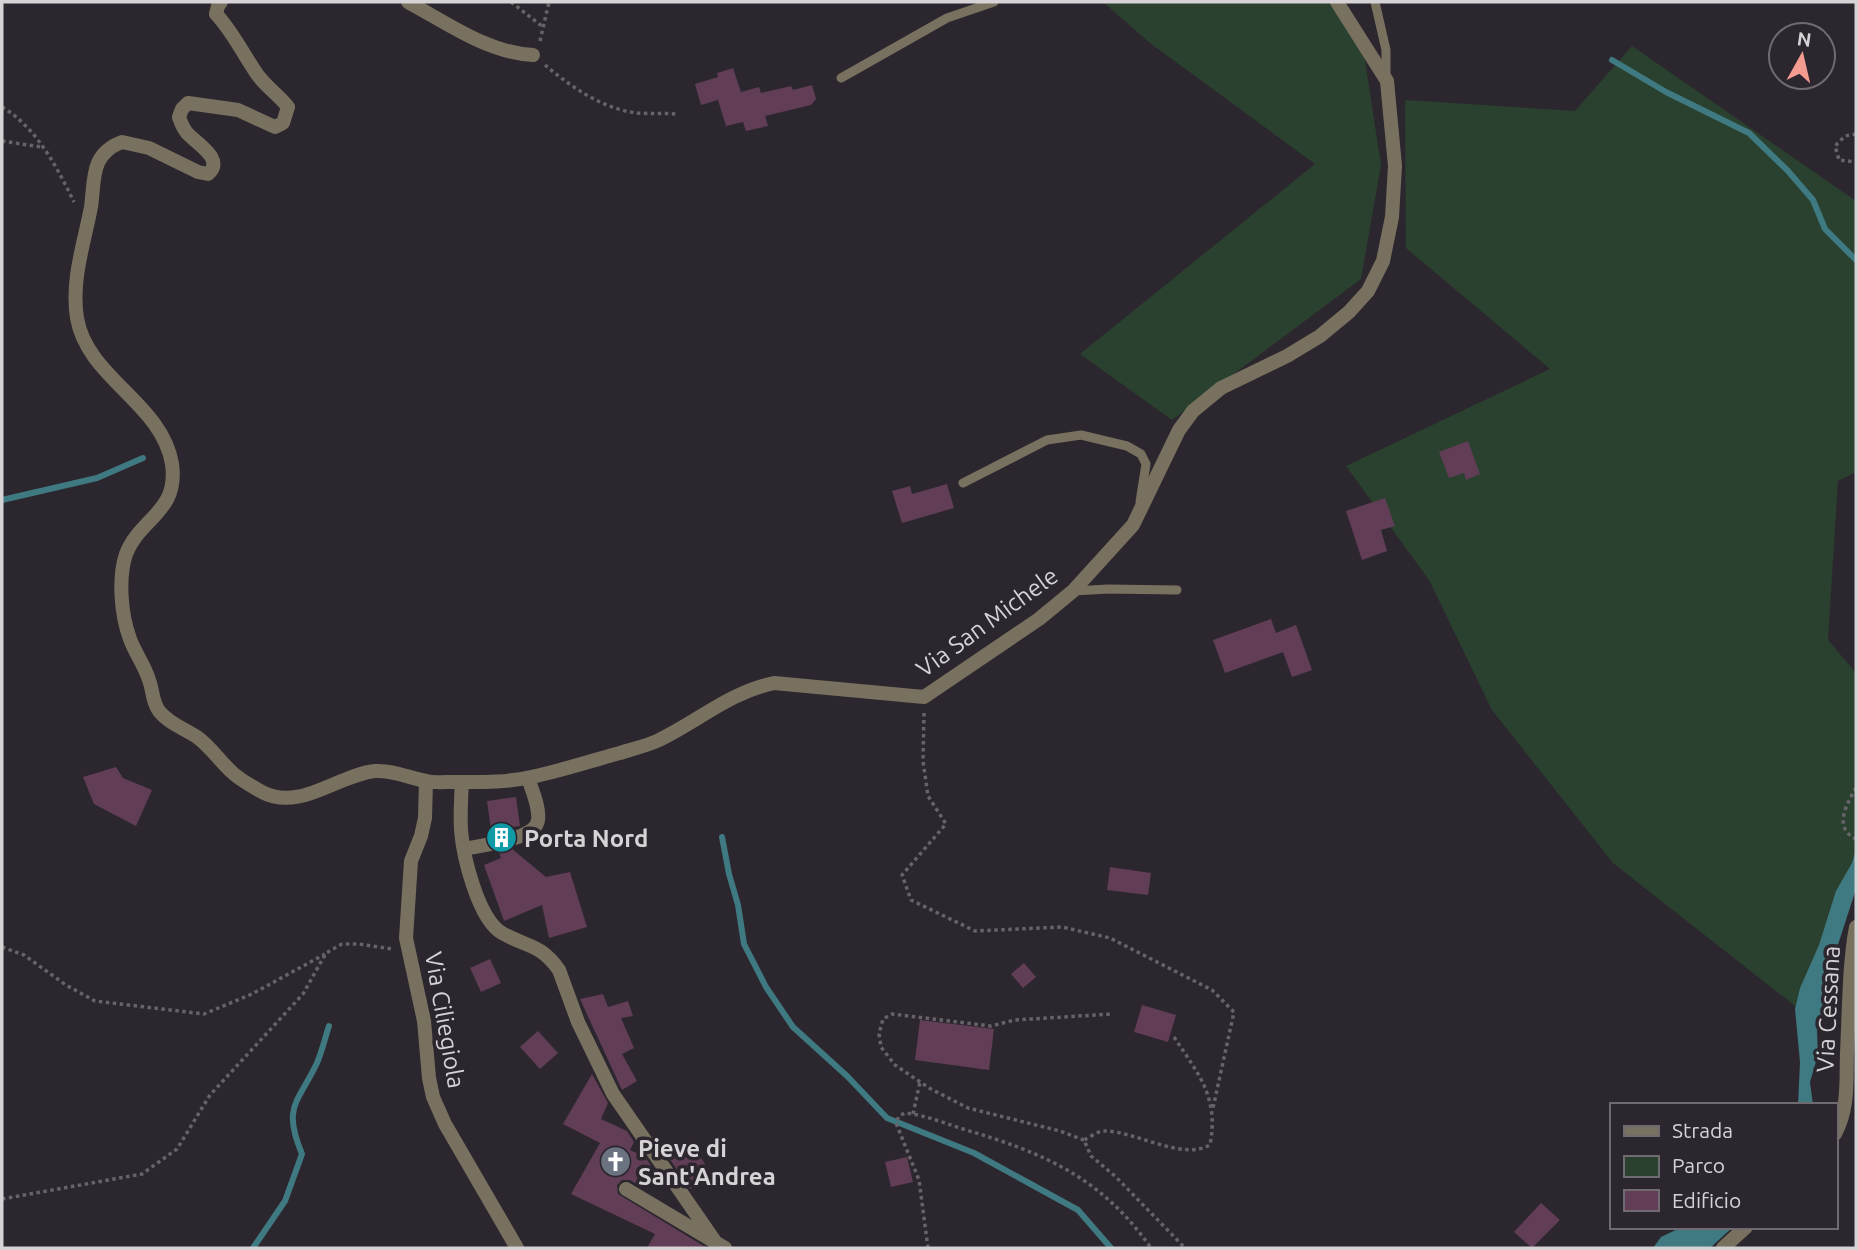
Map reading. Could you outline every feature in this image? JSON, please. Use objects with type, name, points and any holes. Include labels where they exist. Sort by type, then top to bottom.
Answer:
[{"type":"street","name":"Via San Michele","points":[[221,2],[216,14],[226,24],[259,78],[279,95],[288,107],[283,123],[275,127],[238,110],[188,103],[179,117],[187,133],[203,146],[213,159],[213,169],[208,174],[198,172],[149,148],[122,142],[106,152],[92,178],[91,205],[78,265],[77,321],[94,356],[158,427],[166,442],[172,466],[172,486],[162,509],[136,536],[124,562],[122,603],[128,635],[150,681],[159,712],[200,738],[234,774],[264,793],[286,799],[302,797],[357,775],[372,772],[389,771],[426,781],[482,782],[528,778],[656,742],[726,700],[753,688],[774,683],[925,697],[1039,619],[1073,591],[1133,524],[1179,430],[1193,411],[1221,387],[1287,356],[1320,336],[1349,312],[1368,291],[1383,261],[1392,218],[1395,166],[1387,81],[1336,2]]},
{"type":"street","points":[[408,2],[481,42],[506,52],[533,55]]},
{"type":"street","points":[[464,849],[522,836],[534,829],[539,817],[528,778]]},
{"type":"street","name":"Via Ciliegiola","points":[[426,781],[425,818],[411,861],[406,937],[424,1021],[433,1097],[458,1149],[517,1248]]},
{"type":"street","points":[[462,782],[461,832],[484,913],[500,932],[537,947],[551,958],[559,970],[578,1022],[608,1084],[719,1244]]},
{"type":"street","name":"Via Cessana","points":[[1837,1130],[1847,1098],[1856,927]]},
{"type":"street","points":[[626,1189],[719,1244]]},
{"type":"street","points":[[1723,1248],[1744,1229]]},
{"type":"lane","points":[[841,78],[947,18],[994,2]]},
{"type":"lane","points":[[1375,2],[1386,50],[1387,81]]},
{"type":"lane","points":[[963,483],[1046,440],[1081,435],[1127,446],[1141,454],[1146,464],[1138,514]]},
{"type":"lane","points":[[1073,591],[1177,590]]},
{"type":"path","points":[[511,2],[544,27]]},
{"type":"path","points":[[549,2],[544,27],[533,55],[562,79],[598,102],[635,113],[676,114]]},
{"type":"path","points":[[2,107],[19,119],[43,148],[65,184],[75,212]]},
{"type":"path","points":[[1856,134],[1845,136],[1836,146],[1839,160],[1856,162]]},
{"type":"path","points":[[2,141],[43,148]]},
{"type":"path","points":[[925,697],[923,761],[928,796],[946,824],[902,875],[911,900],[975,931],[1062,926],[1110,938],[1212,989],[1234,1012],[1213,1108],[1210,1145],[1201,1150],[1177,1148],[1102,1131],[1084,1140],[968,1108],[895,1065],[881,1046],[879,1034],[883,1019],[892,1014],[991,1026],[1016,1020],[1111,1014]]},
{"type":"path","points":[[1856,789],[1843,818],[1848,835],[1856,839]]},
{"type":"path","points":[[2,947],[24,955],[65,985],[95,1002],[204,1014],[252,994],[342,944],[391,948],[412,960]]},
{"type":"path","points":[[2,1199],[142,1174],[177,1149],[210,1095],[303,994],[326,953]]},
{"type":"path","points":[[1174,1037],[1201,1078],[1213,1108]]},
{"type":"path","points":[[913,1114],[920,1082]]},
{"type":"path","points":[[928,1248],[919,1180],[896,1123],[899,1116],[905,1113],[999,1140],[1070,1171],[1110,1200],[1135,1226],[1151,1248]]},
{"type":"path","points":[[1084,1140],[1091,1156],[1116,1177],[1185,1248]]},
{"type":"green space","points":[[1103,2],[1338,2],[1360,27],[1381,165],[1361,279],[1172,420],[1080,354],[1315,164],[1150,43]]},
{"type":"green space","points":[[1632,46],[1856,201],[1856,472],[1838,481],[1828,640],[1856,673],[1856,866],[1804,1013],[1613,863],[1492,710],[1429,580],[1346,466],[1550,369],[1406,248],[1405,100],[1575,111]]},
{"type":"water","points":[[1856,849],[1856,889],[1835,954],[1817,1030],[1818,1055],[1810,1082],[1813,1103],[1798,1103],[1800,1062],[1795,1009],[1800,988],[1819,945],[1836,891],[1852,863]]},
{"type":"water","points":[[1678,1229],[1731,1229],[1710,1248],[1653,1248],[1661,1237]]},
{"type":"building","points":[[733,68],[741,92],[759,87],[761,93],[791,86],[793,90],[812,85],[816,99],[811,105],[765,116],[768,126],[746,131],[743,122],[726,126],[718,100],[701,105],[695,84],[718,77],[717,73]]},
{"type":"building","points":[[1468,441],[1480,474],[1466,480],[1464,473],[1449,478],[1439,452]]},
{"type":"building","points":[[947,484],[954,508],[902,523],[892,491],[910,486],[912,494]]},
{"type":"building","points":[[1385,498],[1395,526],[1381,530],[1387,551],[1362,560],[1346,511]]},
{"type":"building","points":[[1271,619],[1276,633],[1296,625],[1312,670],[1292,677],[1283,652],[1225,673],[1213,640]]},
{"type":"building","points":[[116,767],[123,778],[152,790],[136,826],[94,804],[83,777]]},
{"type":"building","points":[[516,797],[520,826],[491,830],[487,801]]},
{"type":"building","points":[[512,849],[546,877],[570,872],[587,927],[549,938],[542,905],[504,921],[484,865],[501,858],[499,852]]},
{"type":"building","points":[[1110,867],[1151,873],[1148,895],[1107,890]]},
{"type":"building","points":[[490,959],[501,983],[481,992],[470,968]]},
{"type":"building","points":[[1024,963],[1036,977],[1023,988],[1011,974]]},
{"type":"building","points":[[603,994],[608,1007],[628,1001],[633,1016],[621,1018],[634,1048],[622,1054],[637,1081],[622,1090],[580,999]]},
{"type":"building","points":[[1142,1005],[1176,1015],[1168,1042],[1134,1032]]},
{"type":"building","points":[[920,1020],[994,1029],[989,1070],[915,1060]]},
{"type":"building","points":[[538,1031],[558,1053],[540,1069],[520,1047]]},
{"type":"building","points":[[592,1074],[608,1103],[601,1119],[627,1131],[634,1142],[630,1150],[645,1157],[652,1167],[643,1188],[630,1180],[622,1180],[617,1185],[618,1194],[707,1248],[647,1248],[655,1234],[571,1194],[600,1143],[563,1124]]},
{"type":"building","points":[[690,1141],[712,1175],[690,1189],[667,1155]]},
{"type":"building","points":[[907,1157],[913,1182],[891,1187],[885,1162]]},
{"type":"building","points":[[1541,1203],[1560,1220],[1532,1248],[1514,1232]]},
{"type":"waterway","points":[[1612,60],[1666,92],[1749,133],[1813,200],[1825,229],[1856,260]]},
{"type":"waterway","points":[[2,500],[97,478],[143,458]]},
{"type":"waterway","points":[[722,837],[744,944],[766,987],[793,1027],[847,1076],[887,1118],[974,1153],[1078,1210],[1111,1248]]},
{"type":"waterway","points":[[253,1248],[285,1201],[302,1154],[296,1138],[293,1115],[317,1063],[329,1026]]},
{"type":"place","name":"Porta Nord","points":[[501,838]]},
{"type":"place","name":"Pieve di Sant'Andrea","points":[[615,1162]]}]
